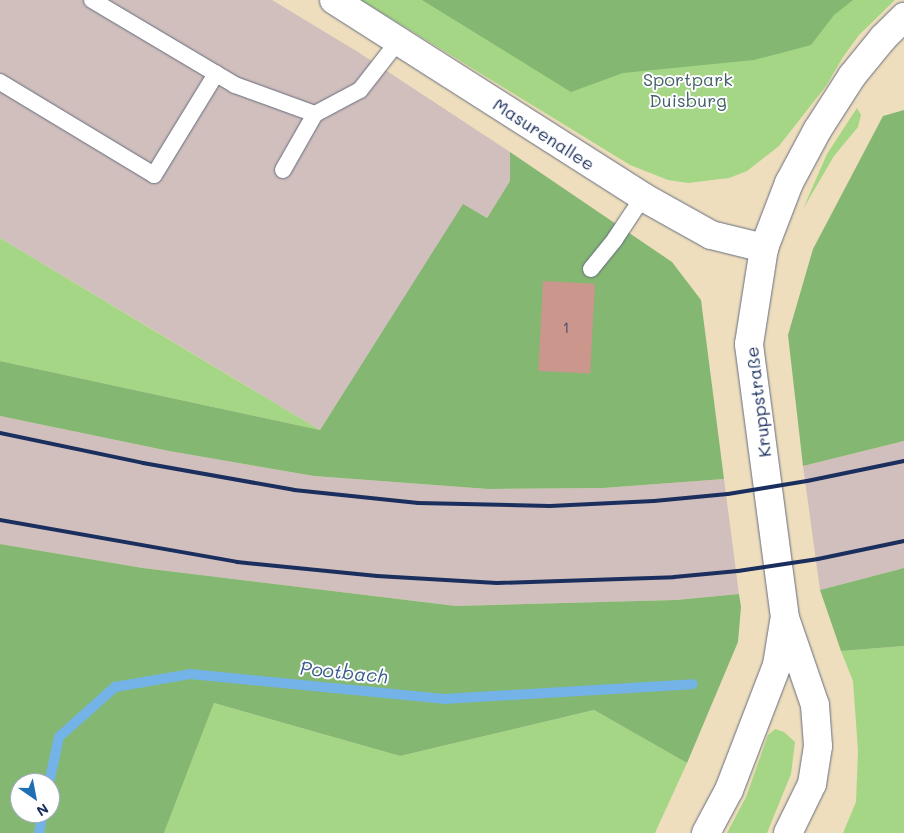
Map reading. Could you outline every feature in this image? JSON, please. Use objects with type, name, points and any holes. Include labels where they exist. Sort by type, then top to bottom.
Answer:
[{"type":"street","name":"Masurenallee","points":[[334,0],[642,197],[711,235],[764,248]]},
{"type":"street","name":"Kruppstraße","points":[[788,833],[812,784],[818,746],[815,705],[785,618],[750,344],[764,248],[789,183],[818,129],[852,76],[883,38],[904,17]]},
{"type":"street","name":"Kruppstraße","points":[[706,833],[730,787],[777,665],[785,618]]},
{"type":"lane","points":[[92,0],[235,85],[315,114]]},
{"type":"lane","points":[[283,170],[315,114],[360,90],[399,40]]},
{"type":"lane","points":[[0,82],[154,175],[216,74]]},
{"type":"lane","points":[[591,269],[615,240],[642,197]]},
{"type":"shaded area","points":[[0,0],[272,0],[358,52],[510,152],[510,181],[487,218],[463,205],[320,430],[0,238]]},
{"type":"shaded area","points":[[0,416],[169,451],[314,476],[488,489],[603,488],[724,479],[739,594],[676,600],[456,606],[143,568],[0,544]]},
{"type":"shaded area","points":[[904,441],[904,568],[820,590],[803,466]]},
{"type":"green space","name":"Sportpark Duisburg","points":[[361,0],[895,0],[859,35],[826,86],[779,146],[747,171],[729,178],[688,183],[668,180],[630,165]]},
{"type":"green space","points":[[422,0],[853,0],[834,15],[811,45],[754,60],[623,73],[571,92]]},
{"type":"green space","points":[[857,108],[861,115],[858,127],[834,156],[803,209],[827,154]]},
{"type":"green space","points":[[904,110],[904,441],[803,466],[788,335],[813,249],[883,116]]},
{"type":"green space","points":[[510,152],[672,262],[701,300],[724,479],[603,488],[488,489],[314,476],[169,451],[0,416],[0,361],[320,430],[463,204],[487,218],[510,181]]},
{"type":"green space","points":[[0,238],[153,330],[320,430],[0,361]]},
{"type":"green space","points":[[0,544],[143,568],[456,606],[676,600],[739,594],[741,607],[738,642],[687,763],[594,710],[400,756],[214,703],[164,833],[0,833]]},
{"type":"green space","points":[[904,568],[904,646],[841,651],[820,590]]},
{"type":"green space","points":[[904,646],[904,833],[843,833],[856,802],[858,751],[853,681],[841,651]]},
{"type":"green space","points":[[214,703],[400,756],[594,710],[687,763],[655,833],[164,833]]},
{"type":"green space","points":[[775,729],[784,732],[795,742],[791,774],[767,833],[727,833],[746,797],[768,735]]},
{"type":"building","points":[[543,281],[595,284],[590,374],[538,371]]},
{"type":"waterway","name":"Pootbach","points":[[51,773],[59,737],[115,687],[190,674],[444,699],[693,684]]},
{"type":"waterway","name":"Pootbach","points":[[39,833],[41,823]]},
{"type":"railway","points":[[0,433],[143,463],[294,490],[418,503],[550,506],[654,501],[728,494],[807,481],[904,461]]},
{"type":"railway","points":[[0,520],[237,562],[377,576],[497,583],[674,577],[738,571],[818,559],[904,541]]}]
